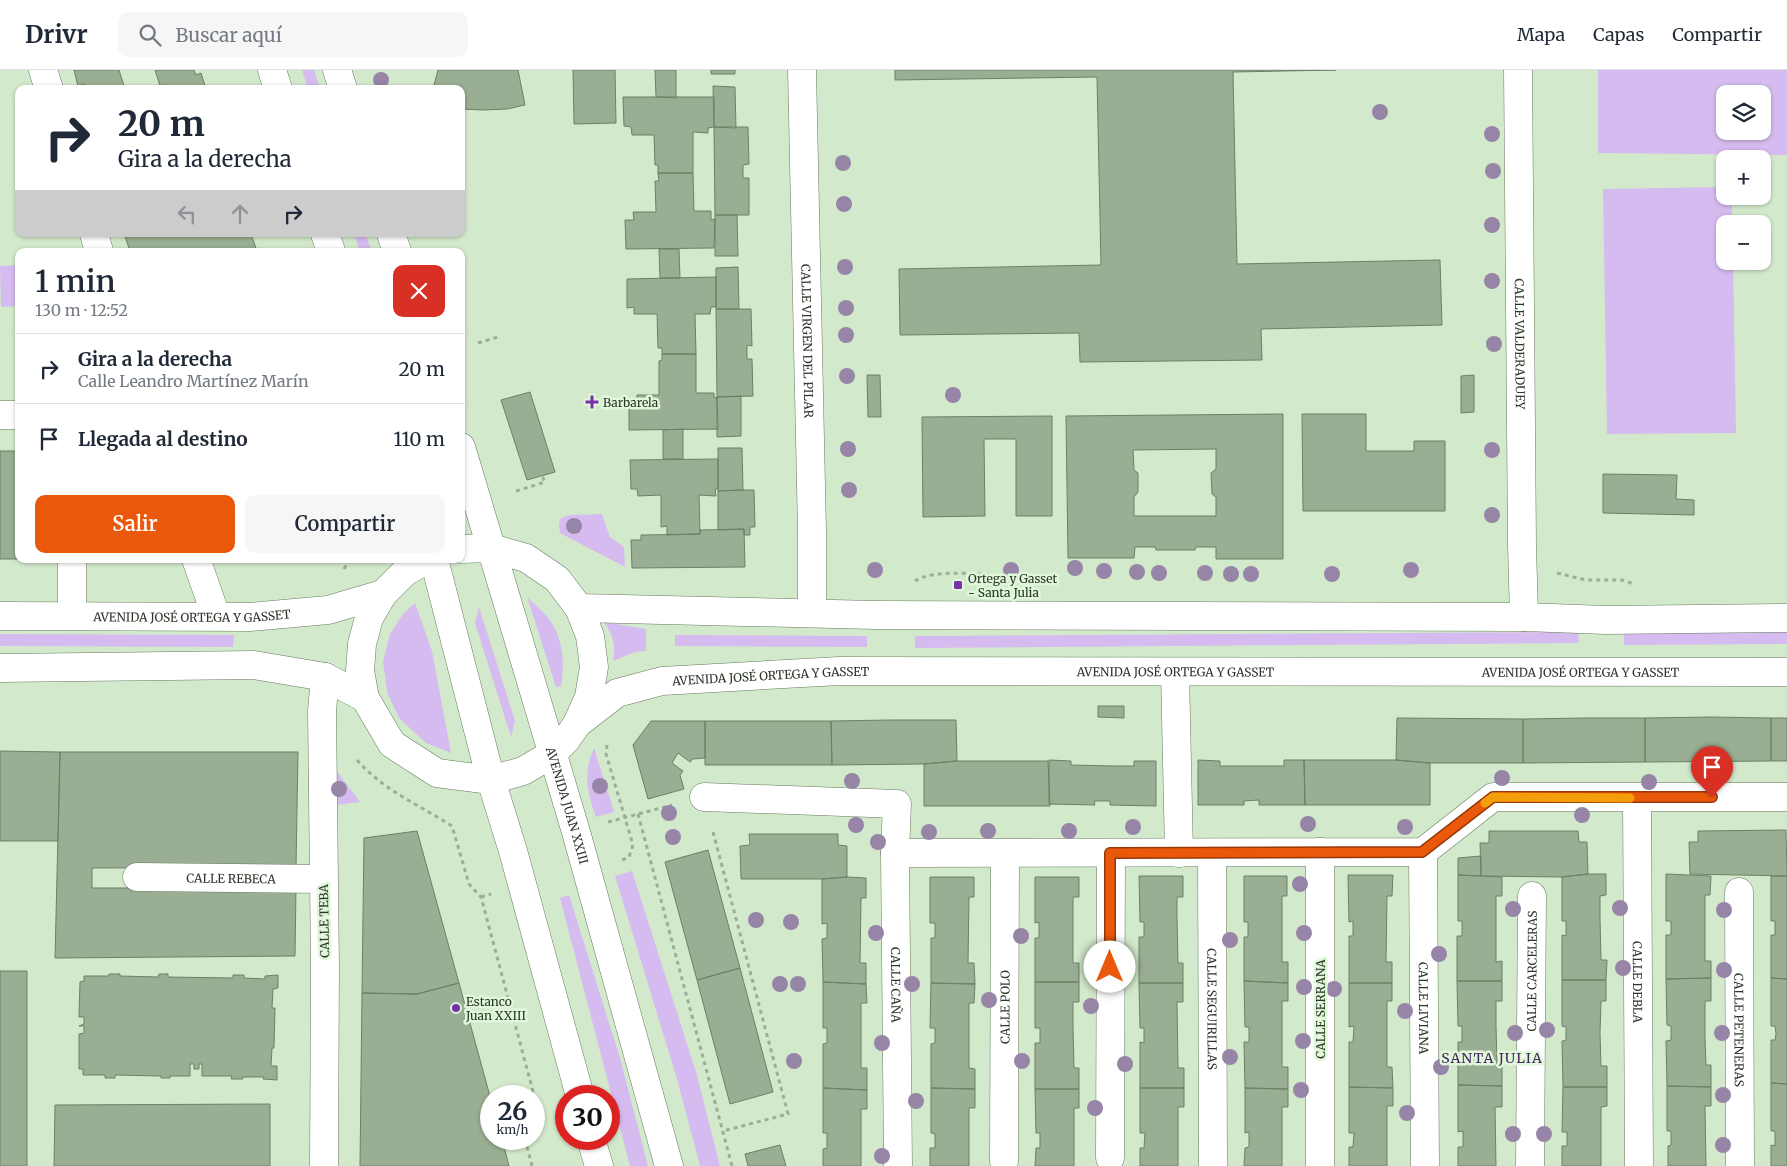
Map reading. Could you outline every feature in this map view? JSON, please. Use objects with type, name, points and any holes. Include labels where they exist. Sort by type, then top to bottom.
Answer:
[{"type":"street","points":[[43,70],[48,85]]},
{"type":"street","points":[[272,70],[277,85]]},
{"type":"street","points":[[337,70],[342,85]]},
{"type":"street","name":"CALLE VIRGEN DEL PILAR","points":[[802,70],[812,612]]},
{"type":"street","name":"CALLE VALDERADUEY","points":[[1518,70],[1524,617]]},
{"type":"street","points":[[0,415],[15,415]]},
{"type":"street","name":"AVENIDA JUAN XXIII","points":[[465,460],[576,832],[669,1166]]},
{"type":"street","points":[[421,563],[405,572],[383,594],[369,618],[362,644],[360,671],[365,698],[392,744],[438,773],[491,780],[523,771],[552,754],[566,740],[577,724],[589,697],[594,667],[590,636],[579,608],[557,579],[526,558],[491,548],[465,549]]},
{"type":"street","points":[[72,563],[72,616]]},
{"type":"street","points":[[197,563],[216,616]]},
{"type":"street","points":[[435,563],[491,780],[513,851],[577,1085]]},
{"type":"street","name":"AVENIDA JOSÉ ORTEGA Y GASSET","points":[[0,616],[250,617],[328,610],[383,594]]},
{"type":"street","points":[[579,608],[875,614],[1524,617],[1606,620],[1787,618]]},
{"type":"street","points":[[0,668],[254,665],[325,677],[365,698]]},
{"type":"street","name":"AVENIDA JOSÉ ORTEGA Y GASSET","points":[[577,724],[617,693],[662,681],[839,672],[1787,672]]},
{"type":"street","points":[[1175,672],[1178,853]]},
{"type":"street","name":"CALLE TEBA","points":[[324,1166],[325,966],[322,711],[325,677]]},
{"type":"street","name":"CALLE CAÑA","points":[[704,797],[897,804],[895,853],[898,1166]]},
{"type":"street","points":[[895,853],[1422,852],[1493,797],[1787,797]]},
{"type":"street","name":"CALLE DEBLA","points":[[1637,798],[1639,1166]]},
{"type":"street","name":"CALLE SERRANA","points":[[1320,852],[1320,1166]]},
{"type":"street","name":"CALLE LIVIANA","points":[[1422,852],[1425,1166]]},
{"type":"street","name":"CALLE POLO","points":[[1004,1161],[1005,853]]},
{"type":"street","points":[[1110,853],[1110,1158]]},
{"type":"street","name":"CALLE SEGUIRILLAS","points":[[1212,853],[1213,1166]]},
{"type":"street","name":"CALLE REBECA","points":[[137,877],[323,879]]},
{"type":"street","name":"CALLE PETENERAS","points":[[1739,892],[1740,1166]]},
{"type":"street","name":"CALLE CARCELERAS","points":[[1530,1166],[1532,896]]},
{"type":"street","points":[[594,1150],[598,1166]]},
{"type":"path","points":[[478,343],[498,337]]},
{"type":"path","points":[[516,491],[544,482],[542,476]]},
{"type":"path","points":[[339,575],[347,563]]},
{"type":"path","points":[[354,757],[369,774],[398,795],[452,826],[469,884],[481,897],[531,1085]]},
{"type":"path","points":[[576,832],[704,797],[788,1114],[723,1131]]},
{"type":"path","points":[[638,814],[732,1166]]},
{"type":"path","points":[[528,1150],[532,1166]]},
{"type":"shaded area","points":[[302,70],[314,70],[319,85],[307,85]]},
{"type":"shaded area","points":[[1598,70],[1787,70],[1787,155],[1771,155],[1771,150],[1716,150],[1716,154],[1598,153]]},
{"type":"shaded area","points":[[1716,187],[1716,205],[1732,205],[1732,215],[1716,215],[1716,270],[1733,270],[1736,433],[1607,434],[1603,189]]},
{"type":"shaded area","points":[[355,237],[367,237],[370,248],[359,248]]},
{"type":"shaded area","points":[[15,265],[15,306],[1,307],[0,266]]},
{"type":"shaded area","points":[[602,514],[610,537],[624,547],[625,567],[560,533],[559,524],[561,518],[570,515]]},
{"type":"shaded area","points":[[527,597],[547,616],[554,626],[562,651],[563,669],[561,686],[556,687]]},
{"type":"shaded area","points":[[415,603],[432,651],[451,753],[426,743],[399,718],[387,692],[383,661],[390,634],[403,614]]},
{"type":"shaded area","points":[[479,607],[515,721],[511,737],[475,623]]},
{"type":"shaded area","points":[[604,622],[646,629],[646,651],[635,652],[613,661],[613,640]]},
{"type":"shaded area","points":[[1787,631],[1787,644],[1624,645],[1624,632]]},
{"type":"shaded area","points":[[1578,632],[1579,643],[915,648],[915,636]]},
{"type":"shaded area","points":[[0,634],[234,635],[233,647],[0,646]]},
{"type":"shaded area","points":[[675,635],[867,636],[867,647],[675,646]]},
{"type":"shaded area","points":[[594,748],[614,812],[596,817],[590,799],[587,774]]},
{"type":"shaded area","points":[[328,759],[360,802],[329,806]]},
{"type":"shaded area","points":[[632,871],[696,1072],[720,1166],[700,1166],[677,1079],[615,876]]},
{"type":"shaded area","points":[[569,895],[620,1058],[648,1166],[630,1166],[620,1128],[620,1085],[609,1085],[560,898]]},
{"type":"building","points":[[74,70],[119,70],[124,85],[84,84],[78,85]]},
{"type":"building","points":[[155,70],[194,70],[196,75],[201,73],[205,85],[160,85]]},
{"type":"building","points":[[438,70],[518,70],[525,105],[507,109],[465,109],[465,85],[434,85]]},
{"type":"building","points":[[573,70],[615,70],[616,123],[574,124]]},
{"type":"building","points":[[655,70],[676,70],[676,98],[656,97]]},
{"type":"building","points":[[711,70],[735,70],[735,74],[711,74]]},
{"type":"building","points":[[895,70],[1336,70],[1233,72],[1237,264],[1440,260],[1442,325],[1261,329],[1262,360],[1080,362],[1079,333],[900,335],[899,269],[1101,265],[1097,77],[895,80]]},
{"type":"building","points":[[713,86],[735,87],[736,128],[714,127]]},
{"type":"building","points":[[623,97],[714,97],[714,127],[708,128],[708,133],[693,132],[693,173],[658,173],[658,165],[655,165],[654,135],[632,135],[631,127],[624,126]]},
{"type":"building","points":[[714,127],[748,127],[749,164],[743,165],[743,178],[749,178],[749,215],[715,215]]},
{"type":"building","points":[[658,173],[693,173],[694,211],[711,211],[711,220],[715,219],[714,248],[626,249],[625,220],[634,220],[633,212],[656,212],[655,181],[659,181]]},
{"type":"building","points":[[715,215],[737,215],[738,256],[715,256]]},
{"type":"building","points":[[125,237],[252,237],[256,248],[129,248]]},
{"type":"building","points":[[659,249],[679,249],[680,278],[660,278]]},
{"type":"building","points":[[738,267],[739,309],[716,309],[716,268]]},
{"type":"building","points":[[716,277],[716,307],[711,307],[710,314],[695,314],[696,354],[662,354],[662,348],[658,348],[657,314],[634,314],[634,307],[627,308],[627,279]]},
{"type":"building","points":[[716,309],[751,309],[752,346],[747,345],[747,359],[752,359],[753,396],[717,397]]},
{"type":"building","points":[[662,354],[696,354],[696,393],[714,393],[714,398],[717,397],[718,429],[629,430],[629,401],[637,401],[637,395],[659,395],[659,361],[662,360]]},
{"type":"building","points":[[867,375],[880,375],[881,417],[868,417]]},
{"type":"building","points":[[1474,375],[1474,412],[1461,413],[1461,376]]},
{"type":"building","points":[[530,392],[555,472],[527,480],[501,400]]},
{"type":"building","points":[[741,396],[741,436],[717,437],[717,397]]},
{"type":"building","points":[[1283,414],[1283,559],[1216,559],[1216,547],[1196,547],[1195,550],[1156,550],[1155,547],[1135,547],[1134,558],[1068,558],[1066,416]],"holes":[[[1216,449],[1216,469],[1211,473],[1212,494],[1216,497],[1216,516],[1134,516],[1134,497],[1138,492],[1138,473],[1134,470],[1133,450]]]},
{"type":"building","points":[[1302,414],[1366,414],[1366,451],[1414,451],[1414,441],[1445,441],[1445,511],[1303,511]]},
{"type":"building","points":[[1052,416],[1052,516],[1016,516],[1016,439],[984,439],[985,516],[923,517],[922,417]]},
{"type":"building","points":[[683,429],[683,459],[663,459],[663,430]]},
{"type":"building","points":[[718,448],[742,448],[743,490],[718,491]]},
{"type":"building","points":[[0,451],[15,451],[15,559],[0,559]]},
{"type":"building","points":[[718,459],[718,489],[715,489],[716,496],[699,495],[700,534],[667,535],[667,526],[661,527],[661,495],[638,496],[637,489],[631,489],[630,460]]},
{"type":"building","points":[[1603,474],[1677,475],[1676,499],[1694,500],[1694,515],[1603,513]]},
{"type":"building","points":[[754,490],[755,527],[750,527],[750,535],[744,535],[744,529],[718,530],[718,491]]},
{"type":"building","points":[[744,529],[745,567],[632,568],[631,540],[641,540],[641,535],[700,534],[700,530]]},
{"type":"building","points":[[1098,706],[1124,706],[1124,718],[1098,717]]},
{"type":"building","points":[[1397,718],[1523,719],[1523,763],[1430,763],[1396,760]]},
{"type":"building","points":[[1645,718],[1771,718],[1771,761],[1645,762]]},
{"type":"building","points":[[1645,718],[1645,762],[1523,763],[1523,719]]},
{"type":"building","points":[[1771,718],[1787,718],[1787,761],[1771,761]]},
{"type":"building","points":[[956,720],[957,761],[924,764],[832,765],[831,721]]},
{"type":"building","points":[[651,721],[705,721],[705,758],[693,759],[690,762],[678,753],[672,763],[683,771],[680,775],[684,789],[648,799],[633,745]]},
{"type":"building","points":[[705,721],[831,721],[832,765],[705,765]]},
{"type":"building","points":[[0,751],[60,752],[58,841],[0,841]]},
{"type":"building","points":[[60,752],[298,752],[296,867],[92,868],[92,888],[296,888],[295,956],[55,958]]},
{"type":"building","points":[[1049,760],[1071,761],[1071,765],[1114,766],[1134,766],[1134,761],[1156,761],[1156,806],[1110,805],[1110,801],[1094,801],[1095,805],[1049,804]]},
{"type":"building","points":[[1198,760],[1220,761],[1220,766],[1284,766],[1284,760],[1304,760],[1305,805],[1259,805],[1259,800],[1244,801],[1244,805],[1198,805]]},
{"type":"building","points":[[1304,760],[1396,760],[1430,763],[1430,805],[1305,805]]},
{"type":"building","points":[[957,761],[1048,761],[1050,806],[924,806],[924,764]]},
{"type":"building","points":[[1786,830],[1787,876],[1690,874],[1689,842],[1698,842],[1698,831]]},
{"type":"building","points":[[417,831],[459,983],[417,994],[362,993],[364,838]]},
{"type":"building","points":[[1489,831],[1578,831],[1579,842],[1587,842],[1588,874],[1562,877],[1481,876],[1480,843],[1489,843]]},
{"type":"building","points":[[749,834],[838,834],[838,845],[847,846],[847,877],[822,879],[741,879],[740,846],[750,845]]},
{"type":"building","points":[[708,850],[740,968],[697,980],[665,862]]},
{"type":"building","points":[[1481,856],[1481,876],[1458,875],[1458,858]]},
{"type":"building","points":[[1606,874],[1606,895],[1600,896],[1600,919],[1601,960],[1607,960],[1606,980],[1562,980],[1562,935],[1566,936],[1566,921],[1562,921],[1562,877]]},
{"type":"building","points":[[1666,874],[1711,876],[1710,895],[1705,895],[1705,961],[1711,961],[1711,978],[1666,979],[1666,935],[1671,935],[1671,921],[1666,921]]},
{"type":"building","points":[[1348,875],[1393,875],[1392,896],[1387,896],[1386,962],[1392,962],[1392,983],[1349,983],[1349,936],[1353,936],[1353,921],[1349,922]]},
{"type":"building","points":[[1458,875],[1502,877],[1502,896],[1496,896],[1496,962],[1502,961],[1502,981],[1457,981],[1457,936],[1462,936],[1462,921],[1458,921]]},
{"type":"building","points":[[1139,876],[1183,876],[1183,897],[1177,897],[1177,918],[1178,963],[1183,963],[1183,983],[1139,983],[1139,937],[1144,937],[1144,922],[1140,922]]},
{"type":"building","points":[[1244,876],[1287,876],[1287,896],[1282,896],[1282,962],[1288,962],[1288,983],[1244,981],[1244,937],[1248,937],[1248,922],[1244,922]]},
{"type":"building","points":[[1771,876],[1787,876],[1787,979],[1771,978],[1771,935],[1775,935],[1775,921],[1771,921]]},
{"type":"building","points":[[930,877],[974,877],[974,897],[969,897],[968,963],[974,963],[975,984],[931,983],[931,938],[935,938],[935,923],[930,923]]},
{"type":"building","points":[[1035,877],[1079,877],[1079,897],[1073,897],[1073,963],[1079,963],[1079,982],[1035,982],[1035,938],[1039,938],[1039,922],[1035,923]]},
{"type":"building","points":[[866,878],[866,898],[861,898],[860,963],[866,963],[866,984],[823,982],[822,939],[827,938],[827,923],[822,924],[822,879]]},
{"type":"building","points":[[740,968],[773,1092],[730,1104],[697,980]]},
{"type":"building","points":[[0,971],[27,971],[27,1166],[0,1166]]},
{"type":"building","points":[[109,974],[158,977],[159,974],[168,974],[168,977],[233,978],[233,975],[244,975],[244,978],[265,979],[265,976],[278,975],[278,988],[273,989],[272,1008],[275,1008],[274,1048],[272,1048],[271,1066],[277,1066],[277,1080],[263,1079],[264,1077],[231,1079],[232,1076],[202,1076],[202,1064],[199,1064],[199,1069],[194,1069],[194,1064],[190,1064],[190,1076],[170,1076],[170,1078],[161,1078],[161,1076],[115,1075],[115,1078],[105,1078],[105,1075],[83,1075],[83,1069],[79,1069],[79,1034],[84,1033],[84,1026],[79,1026],[84,1024],[84,1017],[79,1017],[80,982],[84,981],[84,976],[109,976]]},
{"type":"building","points":[[1711,978],[1711,1001],[1705,1001],[1705,1037],[1706,1065],[1711,1065],[1711,1087],[1667,1086],[1666,1041],[1671,1040],[1671,1026],[1667,1025],[1666,979]]},
{"type":"building","points":[[1771,978],[1787,979],[1787,1084],[1771,1083],[1771,1040],[1775,1040],[1776,1034],[1775,1026],[1771,1026]]},
{"type":"building","points":[[1562,980],[1606,980],[1606,1001],[1601,1001],[1600,1033],[1601,1066],[1607,1066],[1607,1087],[1563,1087],[1562,1041],[1566,1040],[1566,1027],[1562,1026]]},
{"type":"building","points":[[1244,981],[1288,983],[1288,1001],[1282,1001],[1282,1067],[1288,1067],[1288,1089],[1245,1088],[1244,1042],[1249,1042],[1249,1027],[1245,1027]]},
{"type":"building","points":[[1457,981],[1502,981],[1502,1001],[1496,1001],[1496,1025],[1497,1068],[1502,1067],[1502,1086],[1458,1085],[1458,1042],[1462,1042],[1462,1026],[1458,1026]]},
{"type":"building","points":[[823,982],[866,984],[867,1003],[861,1003],[861,1068],[867,1068],[867,1090],[823,1088],[823,1044],[827,1043],[827,1028],[823,1028]]},
{"type":"building","points":[[1035,982],[1079,982],[1079,1002],[1073,1002],[1073,1026],[1074,1068],[1079,1068],[1079,1089],[1035,1089],[1035,1043],[1040,1043],[1040,1028],[1035,1028]]},
{"type":"building","points":[[459,983],[487,1085],[480,1085],[480,1150],[505,1150],[509,1166],[360,1166],[362,993],[417,994]]},
{"type":"building","points":[[931,983],[975,984],[974,1003],[969,1003],[969,1068],[975,1069],[975,1089],[931,1088],[931,1044],[935,1043],[935,1028],[930,1028]]},
{"type":"building","points":[[1139,983],[1183,983],[1183,1002],[1177,1002],[1178,1068],[1184,1068],[1184,1088],[1140,1088],[1140,1042],[1144,1043],[1144,1028],[1140,1028]]},
{"type":"building","points":[[1349,983],[1392,983],[1392,1001],[1387,1001],[1387,1067],[1392,1067],[1393,1088],[1349,1087],[1349,1042],[1353,1042],[1354,1026],[1349,1027]]},
{"type":"building","points":[[1771,1083],[1787,1084],[1787,1166],[1771,1166],[1771,1145],[1775,1146],[1775,1131],[1771,1131]]},
{"type":"building","points":[[1458,1085],[1502,1086],[1502,1107],[1495,1107],[1496,1166],[1458,1166],[1458,1147],[1463,1147],[1463,1131],[1458,1132]]},
{"type":"building","points":[[1667,1086],[1711,1087],[1711,1106],[1705,1106],[1706,1166],[1668,1166],[1668,1146],[1671,1145],[1671,1131],[1667,1131]]},
{"type":"building","points":[[1349,1087],[1393,1088],[1393,1106],[1387,1106],[1387,1166],[1349,1166],[1349,1147],[1353,1147],[1354,1133],[1349,1133]]},
{"type":"building","points":[[1563,1087],[1607,1087],[1607,1106],[1601,1107],[1601,1166],[1562,1166],[1562,1146],[1567,1146],[1567,1132],[1562,1132]]},
{"type":"building","points":[[823,1088],[867,1090],[867,1109],[861,1109],[861,1166],[823,1166],[823,1149],[827,1148],[827,1133],[823,1133]]},
{"type":"building","points":[[931,1088],[975,1089],[975,1108],[969,1108],[969,1166],[930,1166],[930,1148],[935,1148],[935,1134],[931,1133]]},
{"type":"building","points":[[1140,1088],[1184,1088],[1184,1107],[1178,1107],[1178,1166],[1140,1166],[1140,1148],[1144,1148],[1145,1133],[1140,1133]]},
{"type":"building","points":[[1245,1088],[1288,1089],[1288,1107],[1282,1107],[1282,1166],[1244,1166],[1245,1148],[1249,1147],[1249,1132],[1245,1133]]},
{"type":"building","points":[[1035,1089],[1079,1089],[1079,1108],[1074,1108],[1074,1166],[1035,1166],[1036,1148],[1040,1148],[1040,1133],[1036,1133]]},
{"type":"building","points":[[270,1104],[270,1166],[54,1166],[55,1105]]},
{"type":"building","points":[[780,1145],[786,1166],[748,1166],[745,1154]]},
{"type":"slow traffic","points":[[1485,803],[1493,797],[1630,798]]},
{"type":"place","name":"Barbarela","points":[[592,402]]},
{"type":"place","name":"Ortega y Gasset - Santa Julia","points":[[958,585]]},
{"type":"place","name":"Estanco Juan XXIII","points":[[456,1008]]},
{"type":"district","name":"SANTA JULIA","points":[[1492,1058]]},
{"type":"route","points":[[1110,967],[1110,853],[1422,852],[1493,797],[1712,797]]}]
